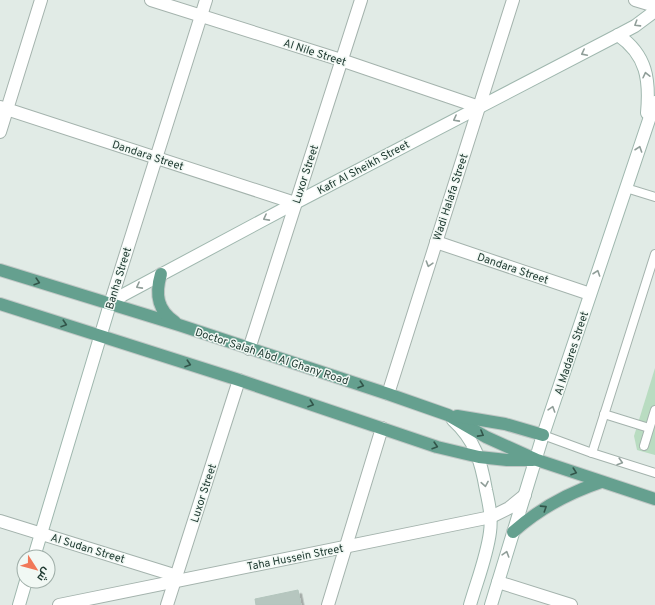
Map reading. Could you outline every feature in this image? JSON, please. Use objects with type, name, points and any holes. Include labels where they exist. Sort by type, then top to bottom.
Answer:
[{"type":"main road","name":"Doctor Salah Abd Al Ghany Road","points":[[0,270],[179,325],[388,394],[448,415],[486,437],[537,460],[655,499]]},
{"type":"main road","points":[[161,274],[157,286],[157,297],[161,309],[169,318],[179,325]]},
{"type":"main road","name":"Doctor Salah Abd Al Ghany Road","points":[[0,304],[239,380],[437,446],[479,457],[507,460],[537,460]]},
{"type":"main road","points":[[448,415],[505,424],[543,435]]},
{"type":"main road","points":[[513,532],[526,520],[554,501],[569,493],[601,482]]},
{"type":"street","points":[[0,132],[4,108],[42,0]]},
{"type":"street","name":"Al Nile Street","points":[[151,0],[341,60],[479,107]]},
{"type":"street","name":"Banha Street","points":[[36,549],[100,336],[206,0]]},
{"type":"street","name":"Luxor Street","points":[[249,349],[361,0]]},
{"type":"street","name":"Wadi Halafa Street","points":[[388,394],[514,0]]},
{"type":"street","points":[[635,0],[655,6]]},
{"type":"street","points":[[646,128],[649,94],[646,71],[635,50],[627,41],[618,35],[635,26],[655,11]]},
{"type":"street","name":"Kafr Al Sheikh Street","points":[[110,304],[161,274],[296,202],[618,35]]},
{"type":"street","name":"Al Madares Street","points":[[491,605],[537,460],[543,435],[655,102]]},
{"type":"street","name":"Dandara Street","points":[[4,108],[296,202]]},
{"type":"street","name":"Dandara Street","points":[[436,242],[590,294]]},
{"type":"street","name":"Luxor Street","points":[[167,605],[239,380]]},
{"type":"street","points":[[448,415],[465,433],[473,444],[479,457],[483,469],[491,517],[488,545],[470,605]]},
{"type":"street","points":[[328,605],[382,428]]},
{"type":"street","name":"Taha Hussein Street","points":[[59,605],[176,579],[346,547],[491,517],[509,508],[525,495]]},
{"type":"street","name":"Al Sudan Street","points":[[0,521],[41,533],[176,579]]},
{"type":"street","points":[[498,582],[571,605]]},
{"type":"street","points":[[19,605],[24,589]]},
{"type":"lane","points":[[626,188],[655,197]]},
{"type":"lane","points":[[592,453],[655,254]]},
{"type":"lane","points":[[644,446],[655,410]]},
{"type":"lane","points":[[604,414],[649,428]]},
{"type":"lane","points":[[543,435],[592,453],[655,473]]},
{"type":"green space","points":[[655,368],[655,455],[637,450],[634,436]]},
{"type":"building","points":[[298,590],[301,605],[256,605],[255,599]]}]
